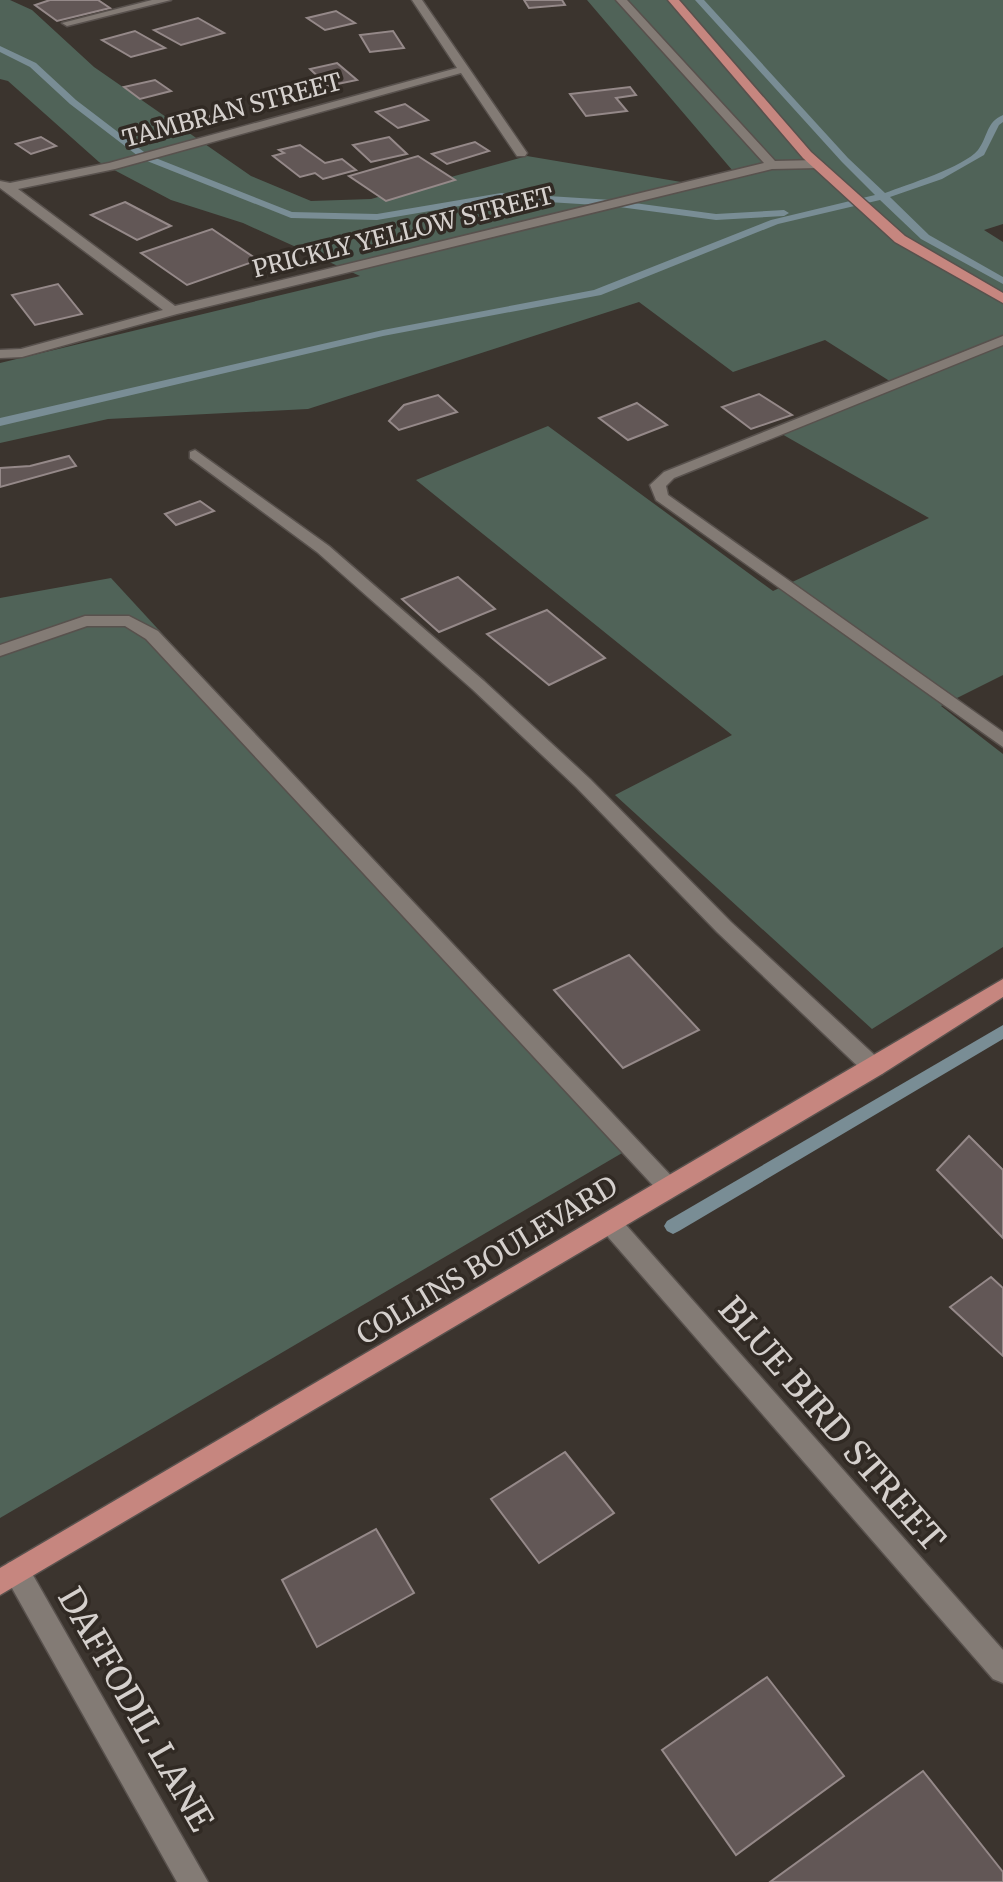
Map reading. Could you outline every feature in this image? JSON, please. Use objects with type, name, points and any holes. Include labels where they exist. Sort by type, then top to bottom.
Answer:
[{"type":"main road","points":[[673,0],[818,164],[900,239],[1003,299]]},
{"type":"main road","name":"COLLINS BOULEVARD","points":[[8,1577],[874,1068],[1003,987]]},
{"type":"street","points":[[67,23],[166,0]]},
{"type":"street","points":[[417,0],[521,153]]},
{"type":"street","points":[[621,0],[772,165]]},
{"type":"street","name":"TAMBRAN STREET","points":[[4,184],[111,166],[465,69]]},
{"type":"street","name":"PRICKLY YELLOW STREET","points":[[0,354],[22,353],[173,311],[772,165],[818,164]]},
{"type":"street","points":[[4,184],[173,311]]},
{"type":"street","points":[[1003,340],[669,475],[658,485],[661,497],[1003,741]]},
{"type":"street","points":[[195,455],[323,549],[478,685],[874,1068]]},
{"type":"street","points":[[0,651],[85,621],[129,621],[152,635],[669,1188]]},
{"type":"street","name":"BLUE BIRD STREET","points":[[610,1223],[1003,1670]]},
{"type":"street","name":"DAFFODIL LANE","points":[[8,1577],[193,1882]]},
{"type":"green space","points":[[0,0],[10,0],[32,10],[94,67],[251,176],[311,201],[371,199],[527,156],[705,186],[738,177],[587,0],[1003,0],[1003,224],[984,230],[1003,242],[1003,675],[941,706],[1003,754],[1003,947],[872,1029],[615,795],[732,735],[416,480],[548,426],[773,591],[929,518],[780,433],[899,387],[825,340],[733,372],[639,302],[308,409],[108,419],[0,443],[0,363],[360,276],[243,223],[171,200],[99,162],[8,81],[0,79]]},
{"type":"green space","points":[[111,578],[634,1146],[0,1518],[0,598]]},
{"type":"building","points":[[50,0],[98,0],[110,8],[57,21],[35,5]]},
{"type":"building","points":[[524,0],[562,0],[565,5],[529,8]]},
{"type":"building","points":[[336,11],[355,23],[325,30],[307,18]]},
{"type":"building","points":[[198,18],[224,33],[181,45],[154,30]]},
{"type":"building","points":[[135,31],[165,48],[131,57],[102,40]]},
{"type":"building","points":[[393,31],[404,48],[370,52],[360,35]]},
{"type":"building","points":[[337,63],[357,80],[328,86],[310,69]]},
{"type":"building","points":[[155,80],[171,91],[140,99],[124,87]]},
{"type":"building","points":[[630,87],[636,95],[616,98],[627,111],[586,116],[570,94]]},
{"type":"building","points":[[405,104],[428,120],[398,128],[376,112]]},
{"type":"building","points":[[199,109],[218,122],[190,129],[172,117]]},
{"type":"building","points":[[41,137],[56,146],[31,154],[16,144]]},
{"type":"building","points":[[389,137],[407,154],[371,162],[353,145]]},
{"type":"building","points":[[475,142],[489,151],[447,164],[432,154]]},
{"type":"building","points":[[300,145],[325,163],[342,159],[356,170],[323,179],[315,173],[300,177],[273,156],[284,153],[279,150]]},
{"type":"building","points":[[418,156],[455,180],[386,201],[349,176]]},
{"type":"building","points":[[125,202],[171,226],[137,240],[91,215]]},
{"type":"building","points":[[212,229],[258,260],[187,285],[141,253]]},
{"type":"building","points":[[58,284],[82,314],[35,325],[12,295]]},
{"type":"building","points":[[759,394],[792,415],[751,429],[722,407]]},
{"type":"building","points":[[438,395],[457,412],[399,430],[389,421],[404,405]]},
{"type":"building","points":[[637,403],[667,425],[628,440],[599,418]]},
{"type":"building","points":[[69,456],[76,466],[0,487],[0,468],[30,466]]},
{"type":"building","points":[[200,501],[214,511],[176,525],[165,514]]},
{"type":"building","points":[[458,577],[495,609],[439,632],[402,599]]},
{"type":"building","points":[[547,610],[605,658],[549,685],[487,634]]},
{"type":"building","points":[[629,955],[699,1030],[623,1068],[554,990]]},
{"type":"building","points":[[969,1136],[1003,1170],[1003,1238],[937,1170]]},
{"type":"building","points":[[991,1277],[1003,1288],[1003,1356],[950,1307]]},
{"type":"building","points":[[565,1452],[614,1513],[539,1563],[491,1499]]},
{"type":"building","points":[[376,1529],[414,1593],[317,1647],[282,1580]]},
{"type":"building","points":[[767,1677],[844,1776],[736,1855],[662,1750]]},
{"type":"building","points":[[923,1771],[1003,1872],[1003,1882],[770,1882]]},
{"type":"waterway","points":[[699,0],[845,160],[882,196]]},
{"type":"waterway","points":[[0,49],[33,65],[73,102],[145,157],[291,215],[377,217],[501,196],[612,203],[716,217],[784,213]]},
{"type":"waterway","points":[[882,196],[939,177],[981,153],[995,123],[1003,118]]},
{"type":"waterway","points":[[0,422],[383,333],[597,293],[775,222],[882,196]]},
{"type":"waterway","points":[[882,196],[925,237],[1003,281]]},
{"type":"waterway","points":[[673,1226],[1003,1031]]}]
